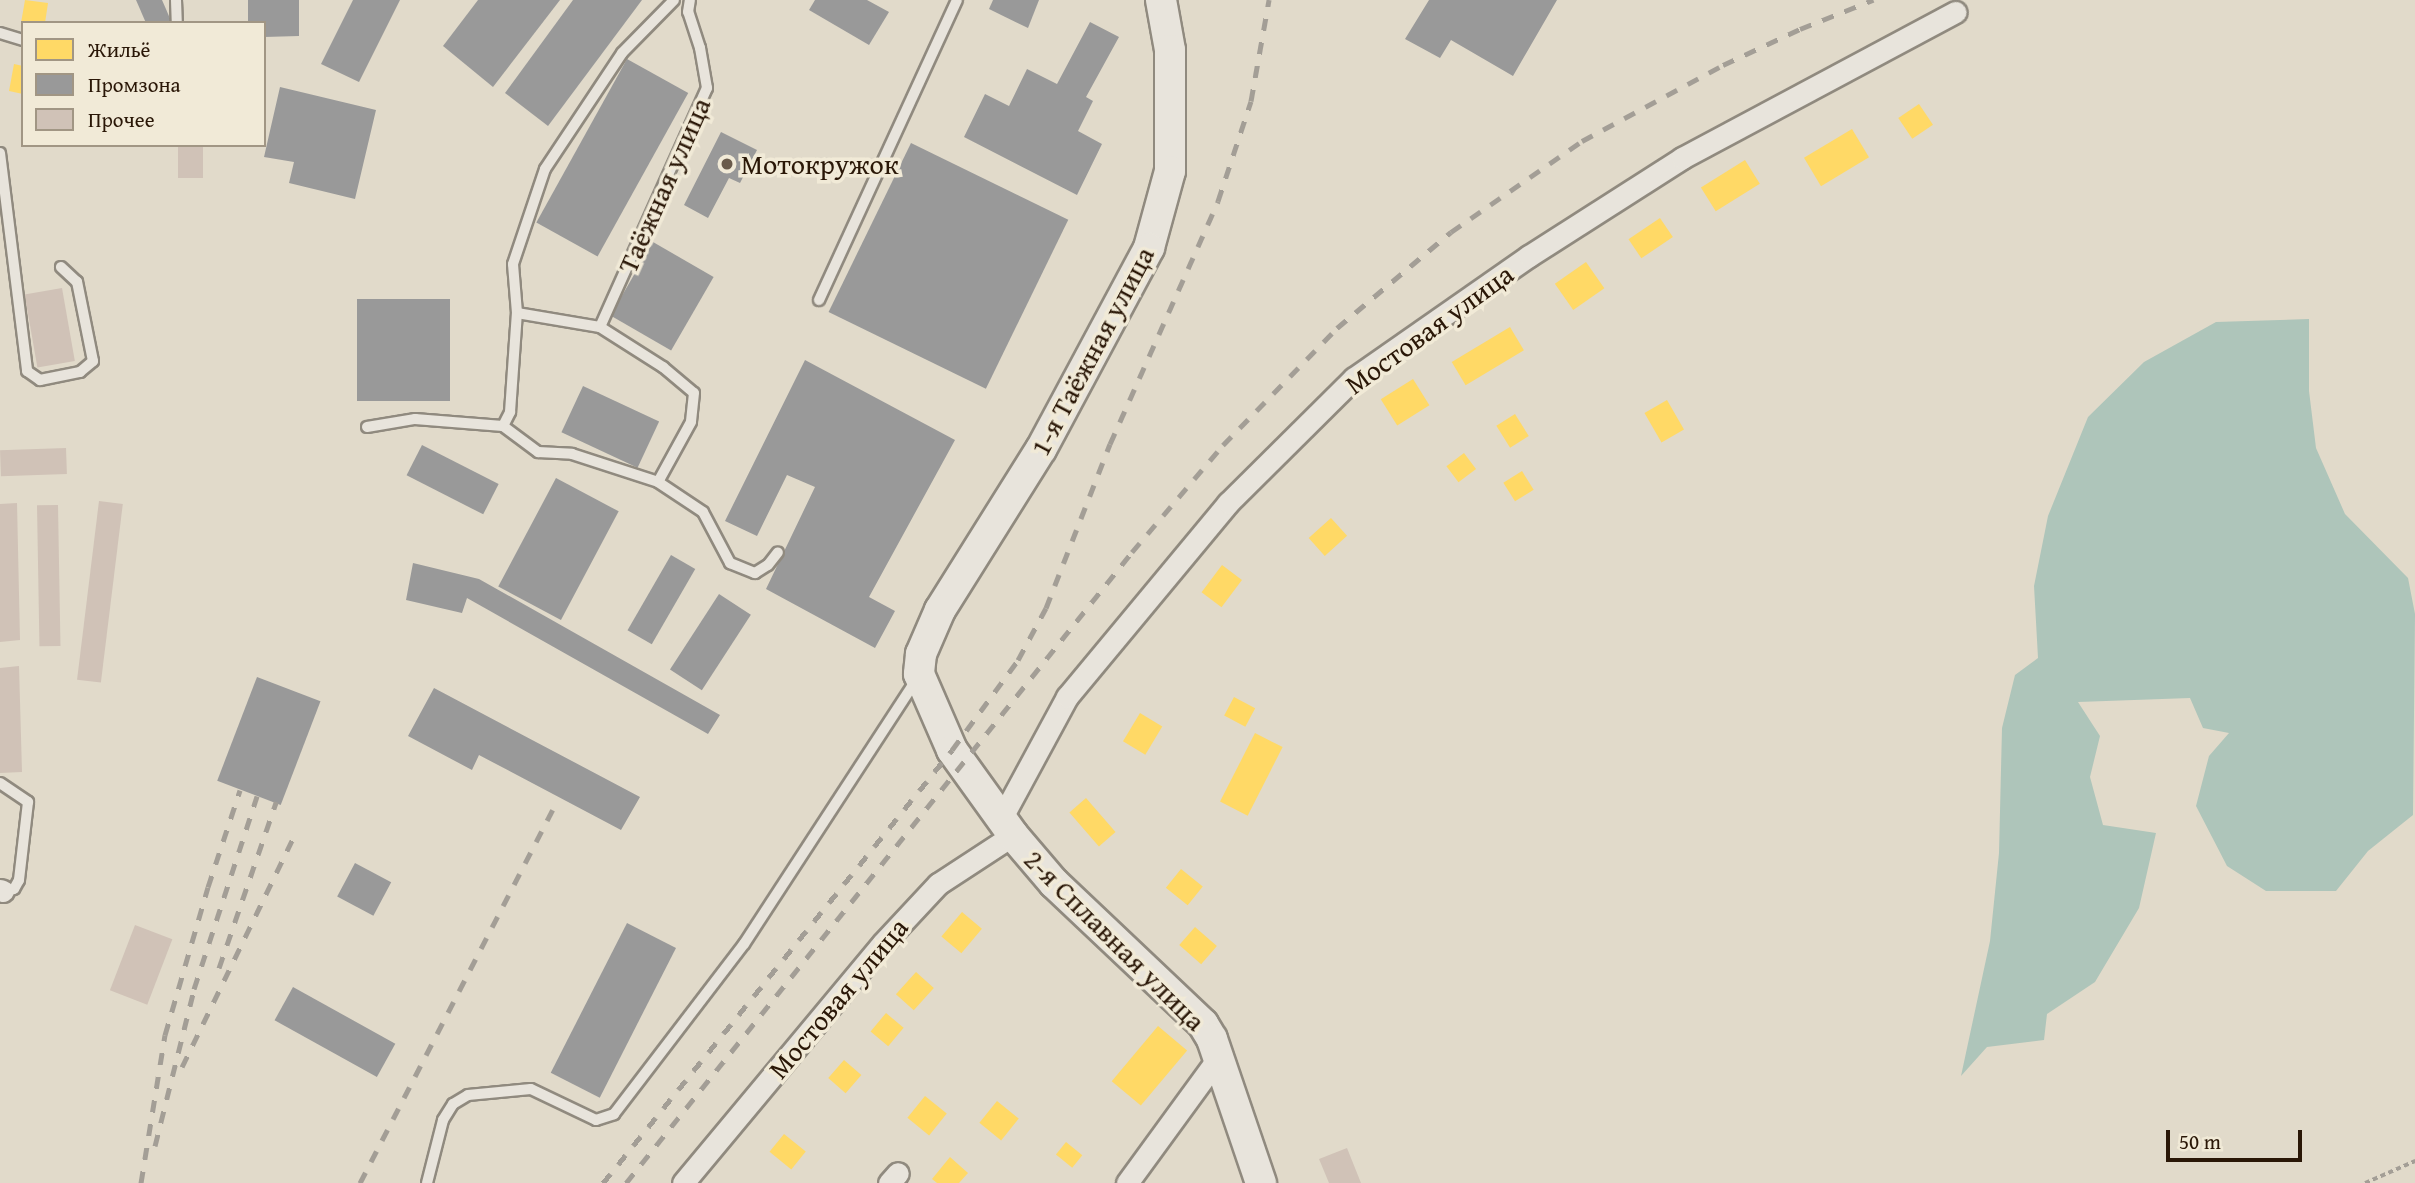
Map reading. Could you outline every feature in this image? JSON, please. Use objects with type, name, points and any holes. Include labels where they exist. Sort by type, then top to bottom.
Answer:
[{"type":"street","name":"1-я Таёжная улица","points":[[919,674],[921,654],[940,610],[1041,449],[1149,248],[1170,171],[1170,50],[1161,0]]},
{"type":"street","name":"Мостовая улица","points":[[683,1183],[883,943],[938,884],[1007,827],[1067,697],[1228,503],[1354,378],[1529,256],[1682,159],[1955,12]]},
{"type":"street","name":"2-я Сплавная улица","points":[[919,674],[952,750],[1007,827],[1054,883],[1203,1024],[1219,1057],[1261,1183]]},
{"type":"street","points":[[1127,1183],[1219,1057]]},
{"type":"lane","points":[[176,0],[177,21]]},
{"type":"lane","points":[[503,426],[510,412],[517,313],[513,264],[545,170],[622,53],[674,0]]},
{"type":"lane","name":"Таёжная улица","points":[[600,327],[707,88],[700,48],[688,12],[690,0]]},
{"type":"lane","points":[[819,300],[957,0]]},
{"type":"lane","points":[[0,33],[21,39]]},
{"type":"lane","points":[[0,153],[24,359],[27,371],[40,380],[80,372],[93,360],[77,282],[61,267]]},
{"type":"lane","points":[[517,313],[600,327],[663,367],[694,393],[691,422],[658,482]]},
{"type":"lane","points":[[367,426],[415,419],[503,426],[538,452],[572,454],[658,482],[703,512],[730,563],[755,573],[768,565],[778,552]]},
{"type":"lane","points":[[427,1183],[443,1120],[453,1104],[468,1095],[531,1089],[596,1120],[614,1114],[744,944],[919,674]]},
{"type":"lane","points":[[0,783],[28,802],[19,880],[14,889],[2,890]]},
{"type":"path","points":[[2365,1183],[2415,1161]]},
{"type":"shaded area","points":[[2309,319],[2309,391],[2316,448],[2345,514],[2408,578],[2415,614],[2413,815],[2368,851],[2336,891],[2266,891],[2227,866],[2196,806],[2209,756],[2229,733],[2203,728],[2190,698],[2078,702],[2100,736],[2090,777],[2103,825],[2156,833],[2139,908],[2095,982],[2047,1014],[2044,1040],[1987,1047],[1961,1076],[1990,941],[1999,853],[2002,728],[2015,675],[2038,658],[2034,586],[2048,516],[2088,417],[2144,362],[2216,322]]},
{"type":"building: Жильё","points":[[25,0],[48,3],[45,21],[21,21]]},
{"type":"building: Жильё","points":[[14,64],[21,66],[21,94],[9,91]]},
{"type":"building: Жильё","points":[[1919,104],[1933,125],[1912,139],[1898,118]]},
{"type":"building: Жильё","points":[[1852,129],[1869,157],[1821,186],[1804,158]]},
{"type":"building: Жильё","points":[[1745,160],[1760,184],[1716,211],[1701,188]]},
{"type":"building: Жильё","points":[[1660,218],[1673,237],[1641,258],[1628,239]]},
{"type":"building: Жильё","points":[[1586,262],[1604,288],[1573,310],[1555,284]]},
{"type":"building: Жильё","points":[[1510,327],[1524,350],[1466,385],[1452,362]]},
{"type":"building: Жильё","points":[[1413,379],[1429,405],[1397,425],[1381,399]]},
{"type":"building: Жильё","points":[[1667,400],[1684,429],[1661,442],[1644,413]]},
{"type":"building: Жильё","points":[[1515,414],[1529,436],[1510,448],[1496,426]]},
{"type":"building: Жильё","points":[[1464,453],[1476,469],[1458,482],[1446,466]]},
{"type":"building: Жильё","points":[[1522,471],[1534,490],[1515,501],[1503,483]]},
{"type":"building: Жильё","points":[[1331,518],[1347,536],[1325,556],[1309,538]]},
{"type":"building: Жильё","points":[[1222,565],[1242,580],[1222,607],[1202,592]]},
{"type":"building: Жильё","points":[[1234,697],[1255,708],[1245,727],[1224,716]]},
{"type":"building: Жильё","points":[[1140,713],[1162,726],[1145,755],[1123,741]]},
{"type":"building: Жильё","points":[[1255,733],[1283,747],[1248,816],[1220,802]]},
{"type":"building: Жильё","points":[[1086,798],[1116,832],[1099,846],[1069,812]]},
{"type":"building: Жильё","points":[[1181,869],[1203,887],[1188,905],[1166,888]]},
{"type":"building: Жильё","points":[[962,912],[982,929],[961,953],[941,937]]},
{"type":"building: Жильё","points":[[1195,927],[1217,946],[1201,964],[1179,945]]},
{"type":"building: Жильё","points":[[916,972],[934,988],[914,1010],[896,994]]},
{"type":"building: Жильё","points":[[886,1013],[904,1028],[888,1046],[871,1031]]},
{"type":"building: Жильё","points":[[1158,1026],[1187,1050],[1141,1106],[1112,1081]]},
{"type":"building: Жильё","points":[[844,1060],[861,1075],[846,1093],[828,1078]]},
{"type":"building: Жильё","points":[[925,1096],[947,1114],[929,1135],[907,1118]]},
{"type":"building: Жильё","points":[[997,1101],[1019,1119],[1001,1140],[979,1123]]},
{"type":"building: Жильё","points":[[784,1134],[806,1152],[791,1169],[770,1152]]},
{"type":"building: Жильё","points":[[1066,1142],[1082,1155],[1072,1168],[1056,1154]]},
{"type":"building: Жильё","points":[[950,1157],[968,1173],[959,1183],[937,1183],[932,1179]]},
{"type":"building: Промзона","points":[[136,0],[162,0],[171,21],[145,21]]},
{"type":"building: Промзона","points":[[248,0],[299,0],[299,36],[266,37],[266,21],[248,21]]},
{"type":"building: Промзона","points":[[353,0],[400,0],[359,82],[321,64]]},
{"type":"building: Промзона","points":[[478,0],[560,0],[493,87],[443,46]]},
{"type":"building: Промзона","points":[[573,0],[642,0],[548,126],[505,93]]},
{"type":"building: Промзона","points":[[815,0],[867,0],[889,12],[869,45],[809,10]]},
{"type":"building: Промзона","points":[[993,0],[1039,0],[1028,28],[989,9]]},
{"type":"building: Промзона","points":[[1429,0],[1557,0],[1513,76],[1451,40],[1440,58],[1405,39]]},
{"type":"building: Промзона","points":[[1090,22],[1119,37],[1086,97],[1093,101],[1078,131],[1102,144],[1077,195],[964,137],[985,94],[1009,106],[1027,69],[1057,84]]},
{"type":"building: Промзона","points":[[627,59],[688,93],[598,256],[536,223]]},
{"type":"building: Промзона","points":[[280,87],[376,110],[355,199],[289,183],[294,162],[264,157]]},
{"type":"building: Промзона","name":"Мотокружок","points":[[721,132],[757,150],[740,183],[729,178],[708,218],[684,205]]},
{"type":"building: Промзона","points":[[911,143],[1068,220],[986,389],[829,312]]},
{"type":"building: Промзона","points":[[653,242],[714,277],[671,351],[610,316]]},
{"type":"building: Промзона","points":[[357,299],[450,299],[450,401],[357,401]]},
{"type":"building: Промзона","points":[[805,360],[955,440],[869,597],[895,611],[875,648],[766,589],[815,487],[787,475],[757,536],[725,521]]},
{"type":"building: Промзона","points":[[583,386],[659,421],[638,468],[561,432]]},
{"type":"building: Промзона","points":[[422,445],[499,484],[483,514],[407,475]]},
{"type":"building: Промзона","points":[[556,478],[619,511],[561,620],[498,587]]},
{"type":"building: Промзона","points":[[671,555],[695,569],[652,644],[628,630]]},
{"type":"building: Промзона","points":[[413,563],[479,579],[720,715],[708,734],[467,598],[462,613],[406,600]]},
{"type":"building: Промзона","points":[[719,594],[751,615],[702,690],[670,669]]},
{"type":"building: Промзона","points":[[257,677],[320,701],[281,805],[217,781]]},
{"type":"building: Промзона","points":[[434,688],[640,797],[621,830],[479,755],[472,770],[408,736]]},
{"type":"building: Промзона","points":[[355,863],[391,882],[373,916],[337,897]]},
{"type":"building: Промзона","points":[[627,923],[676,948],[600,1098],[551,1073]]},
{"type":"building: Промзона","points":[[293,987],[395,1044],[377,1077],[275,1020]]},
{"type":"building: Прочее","points":[[178,147],[203,147],[203,178],[178,178]]},
{"type":"building: Прочее","points":[[62,288],[75,361],[37,367],[25,295]]},
{"type":"building: Прочее","points":[[66,448],[67,474],[1,476],[0,450]]},
{"type":"building: Прочее","points":[[99,501],[123,504],[101,683],[77,680]]},
{"type":"building: Прочее","points":[[17,503],[20,640],[0,642],[0,504]]},
{"type":"building: Прочее","points":[[37,505],[58,505],[60,646],[39,646]]},
{"type":"building: Прочее","points":[[19,666],[22,772],[0,773],[0,668]]},
{"type":"building: Прочее","points":[[135,925],[172,939],[147,1005],[110,990]]},
{"type":"building: Прочее","points":[[1347,1148],[1361,1183],[1329,1183],[1319,1159]]},
{"type":"railway","points":[[603,1183],[952,750],[1018,660],[1046,608],[1110,444],[1218,201],[1251,101],[1269,0]]},
{"type":"railway","points":[[626,1183],[1132,552],[1223,445],[1337,328],[1451,232],[1582,141],[1723,65],[1800,29],[1873,0]]},
{"type":"railway","points":[[141,1183],[165,1035],[208,887],[240,790]]},
{"type":"railway","points":[[155,1146],[194,989],[257,796]]},
{"type":"railway","points":[[219,968],[276,802]]},
{"type":"railway","points":[[360,1183],[553,809]]},
{"type":"railway","points":[[182,1067],[293,838]]},
{"type":"place","name":"Мотокружок","points":[[727,164]]}]
